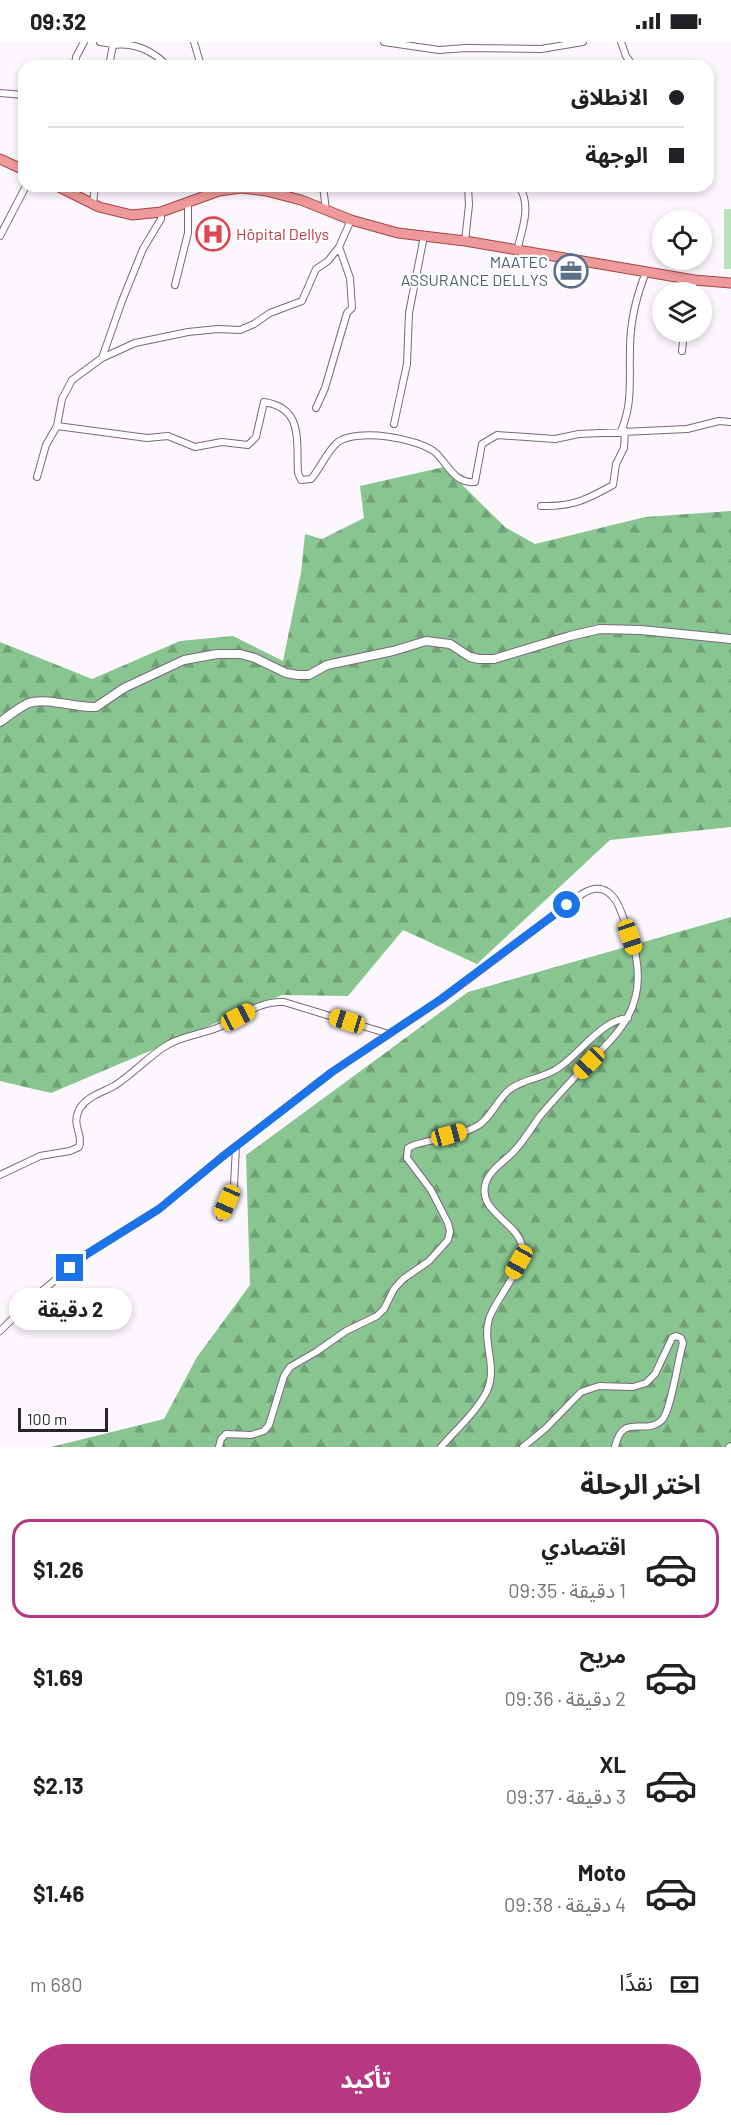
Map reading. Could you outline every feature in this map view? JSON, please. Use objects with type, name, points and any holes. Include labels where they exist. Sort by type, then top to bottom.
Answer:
[{"type":"main road","points":[[0,159],[18,167]]},
{"type":"main road","points":[[69,192],[111,211],[132,215],[161,212],[216,192]]},
{"type":"main road","points":[[270,192],[301,200],[351,220],[398,233],[694,280],[731,283]]},
{"type":"street","points":[[76,60],[84,42]]},
{"type":"street","points":[[100,42],[141,44],[162,60]]},
{"type":"street","points":[[194,42],[199,60]]},
{"type":"street","points":[[384,42],[439,50],[467,45],[541,49],[583,42]]},
{"type":"street","points":[[621,42],[629,60]]},
{"type":"street","points":[[111,60],[114,44]]},
{"type":"street","points":[[0,93],[18,94]]},
{"type":"street","points":[[0,236],[23,192]]},
{"type":"street","points":[[93,204],[94,192]]},
{"type":"street","points":[[324,192],[326,210]]},
{"type":"street","points":[[465,242],[468,192]]},
{"type":"street","points":[[517,251],[526,207],[523,192]]},
{"type":"street","points":[[175,285],[188,233],[188,201]]},
{"type":"street","points":[[102,358],[143,249],[161,219],[161,212]]},
{"type":"street","points":[[37,477],[46,445],[57,426],[62,399],[72,380],[102,358],[135,343],[188,332],[218,329],[240,330],[270,313],[302,301],[316,269],[328,261],[339,247],[351,220]]},
{"type":"street","points":[[394,424],[407,364],[409,313],[424,236]]},
{"type":"street","points":[[316,408],[325,388],[347,313],[352,309],[350,278],[339,247]]},
{"type":"street","points":[[541,506],[563,507],[588,499],[613,485],[616,464],[624,448],[623,431],[631,398],[631,323],[646,272]]},
{"type":"street","points":[[682,351],[683,342]]},
{"type":"street","points":[[57,426],[147,438],[168,436],[195,447],[222,442],[248,445],[256,437],[264,402],[285,408],[294,421],[298,473],[301,480],[311,479],[341,440],[362,436],[411,441],[423,446],[436,453],[452,474],[469,483],[475,482],[482,444],[498,435],[555,440],[579,434],[687,429],[719,421],[731,422]]},
{"type":"street","points":[[0,722],[28,703],[34,702],[57,702],[96,707],[124,688],[184,660],[217,654],[240,654],[255,657],[286,673],[309,675],[327,665],[393,651],[426,641],[450,644],[470,657],[494,659],[600,629],[641,630],[731,639]]},
{"type":"street","points":[[0,1331],[37,1295],[87,1254],[159,1209],[332,1072],[441,999],[582,894],[598,889],[609,892],[617,900],[636,955],[638,975],[636,994],[628,1018],[620,1031],[573,1079],[540,1117],[516,1150],[487,1180],[484,1191],[487,1201],[520,1240],[521,1257],[489,1321],[488,1337],[492,1364],[490,1384],[480,1402],[441,1447]]},
{"type":"street","points":[[0,1175],[40,1156],[79,1147],[81,1141],[76,1128],[76,1118],[85,1102],[116,1085],[168,1045],[217,1028],[259,1006],[271,1002],[284,1002],[389,1034]]},
{"type":"street","points":[[219,1447],[221,1439],[226,1434],[255,1435],[267,1428],[284,1376],[290,1367],[346,1331],[377,1316],[403,1279],[429,1261],[448,1240],[450,1231],[448,1223],[431,1191],[407,1158],[408,1148],[414,1144],[477,1126],[486,1119],[513,1087],[525,1080],[555,1071],[612,1023],[628,1018]]},
{"type":"street","points":[[220,1217],[234,1186],[236,1146]]},
{"type":"street","points":[[523,1447],[546,1428],[581,1392],[599,1386],[633,1387],[646,1383],[656,1374],[672,1338],[679,1337],[683,1343],[664,1417],[653,1425],[624,1429],[618,1434],[615,1447]]},
{"type":"green space","points":[[724,209],[731,209],[731,269],[724,269]]},
{"type":"green space","points":[[444,467],[505,527],[535,544],[645,517],[731,511],[731,827],[610,840],[477,964],[403,930],[348,996],[282,995],[51,1093],[0,1081],[0,642],[92,679],[180,641],[233,636],[283,661],[301,573],[305,534],[322,539],[364,518],[360,486]]},
{"type":"green space","points":[[731,917],[731,1447],[51,1447],[164,1419],[197,1357],[250,1285],[246,1155],[468,992]]},
{"type":"place","name":"Hôpital Dellys","points":[[213,234]]},
{"type":"place","name":"MAATEC ASSURANCE DELLYS","points":[[571,271]]},
{"type":"route","points":[[70,1268],[87,1254],[159,1209],[332,1072],[441,999],[567,905]]}]
